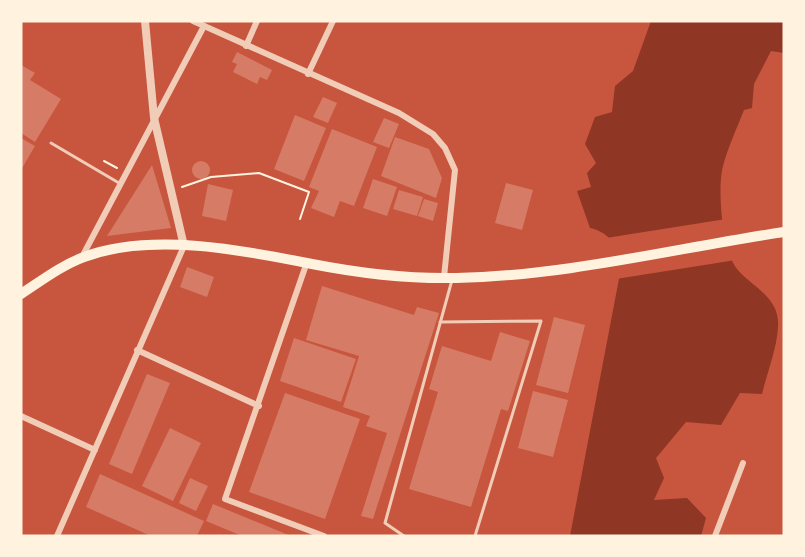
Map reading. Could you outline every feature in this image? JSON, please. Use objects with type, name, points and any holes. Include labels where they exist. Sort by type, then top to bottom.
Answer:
[{"type":"highway","points":[[21,294],[82,257],[137,244],[255,253],[407,276],[448,278],[518,275],[784,232]]},
{"type":"street","points":[[57,536],[184,246],[154,118],[145,21]]},
{"type":"street","points":[[193,21],[407,117],[433,134],[445,148],[455,170],[448,278]]},
{"type":"street","points":[[246,46],[257,21]]},
{"type":"street","points":[[308,74],[333,21]]},
{"type":"street","points":[[82,257],[204,26]]},
{"type":"street","points":[[307,262],[225,500],[324,536]]},
{"type":"street","points":[[137,351],[259,406]]},
{"type":"street","points":[[21,416],[95,450]]},
{"type":"street","points":[[715,536],[743,463]]},
{"type":"lane","points":[[51,143],[122,184]]},
{"type":"lane","points":[[404,536],[385,524],[440,322],[448,278]]},
{"type":"lane","points":[[440,322],[541,321],[475,536]]},
{"type":"path","points":[[171,190],[211,177],[259,173],[309,192],[300,219]]},
{"type":"shaded area","points":[[651,21],[784,21],[784,53],[771,51],[754,84],[752,108],[744,110],[721,176],[722,219],[728,249],[737,269],[770,300],[775,308],[777,335],[762,394],[740,393],[721,425],[686,422],[656,458],[664,478],[654,500],[687,498],[706,518],[701,536],[570,536],[622,263],[607,236],[590,228],[577,191],[591,187],[587,173],[596,163],[585,144],[595,117],[612,112],[615,86],[633,71]]},
{"type":"pier","points":[[726,219],[736,260],[616,279],[619,263],[610,241],[606,238]]},
{"type":"building","points":[[237,52],[272,70],[267,80],[260,77],[257,84],[233,72],[237,64],[232,62]]},
{"type":"building","points":[[21,65],[35,73],[30,80],[61,99],[35,142],[21,133]]},
{"type":"building","points":[[323,97],[337,103],[328,123],[313,117]]},
{"type":"building","points":[[295,115],[326,128],[304,181],[274,169]]},
{"type":"building","points":[[384,118],[399,124],[389,148],[373,142]]},
{"type":"building","points":[[332,129],[377,147],[354,206],[340,201],[334,217],[311,208],[319,191],[309,187]]},
{"type":"building","points":[[395,137],[429,149],[442,178],[436,198],[381,176]]},
{"type":"building","points":[[21,138],[35,146],[21,170]]},
{"type":"building","points":[[201,161],[207,164],[210,170],[207,176],[201,179],[195,176],[192,170],[195,164]]},
{"type":"building","points":[[152,165],[171,228],[107,236]]},
{"type":"building","points":[[373,179],[397,187],[387,216],[363,208]]},
{"type":"building","points":[[506,183],[533,190],[522,230],[495,223]]},
{"type":"building","points":[[208,184],[233,190],[226,221],[202,216]]},
{"type":"building","points":[[399,190],[423,197],[417,216],[393,209]]},
{"type":"building","points":[[424,199],[438,203],[433,221],[418,216]]},
{"type":"building","points":[[187,267],[214,277],[207,297],[180,287]]},
{"type":"building","points":[[322,286],[414,315],[417,307],[439,313],[373,519],[361,516],[387,433],[366,426],[370,416],[343,407],[359,356],[306,340]]},
{"type":"building","points":[[554,317],[585,325],[568,393],[536,385]]},
{"type":"building","points":[[500,332],[530,341],[508,411],[501,409],[471,507],[409,489],[438,392],[429,389],[442,346],[491,361]]},
{"type":"building","points":[[294,338],[356,359],[341,402],[280,381]]},
{"type":"building","points":[[147,374],[170,383],[132,474],[109,464]]},
{"type":"building","points":[[533,391],[568,400],[553,457],[518,448]]},
{"type":"building","points":[[285,393],[360,419],[325,519],[249,492]]},
{"type":"building","points":[[170,428],[201,443],[173,501],[142,486]]},
{"type":"building","points":[[100,474],[204,521],[197,536],[151,536],[86,507]]},
{"type":"building","points":[[190,478],[208,486],[196,511],[179,503]]},
{"type":"building","points":[[213,504],[291,536],[242,536],[206,521]]}]
